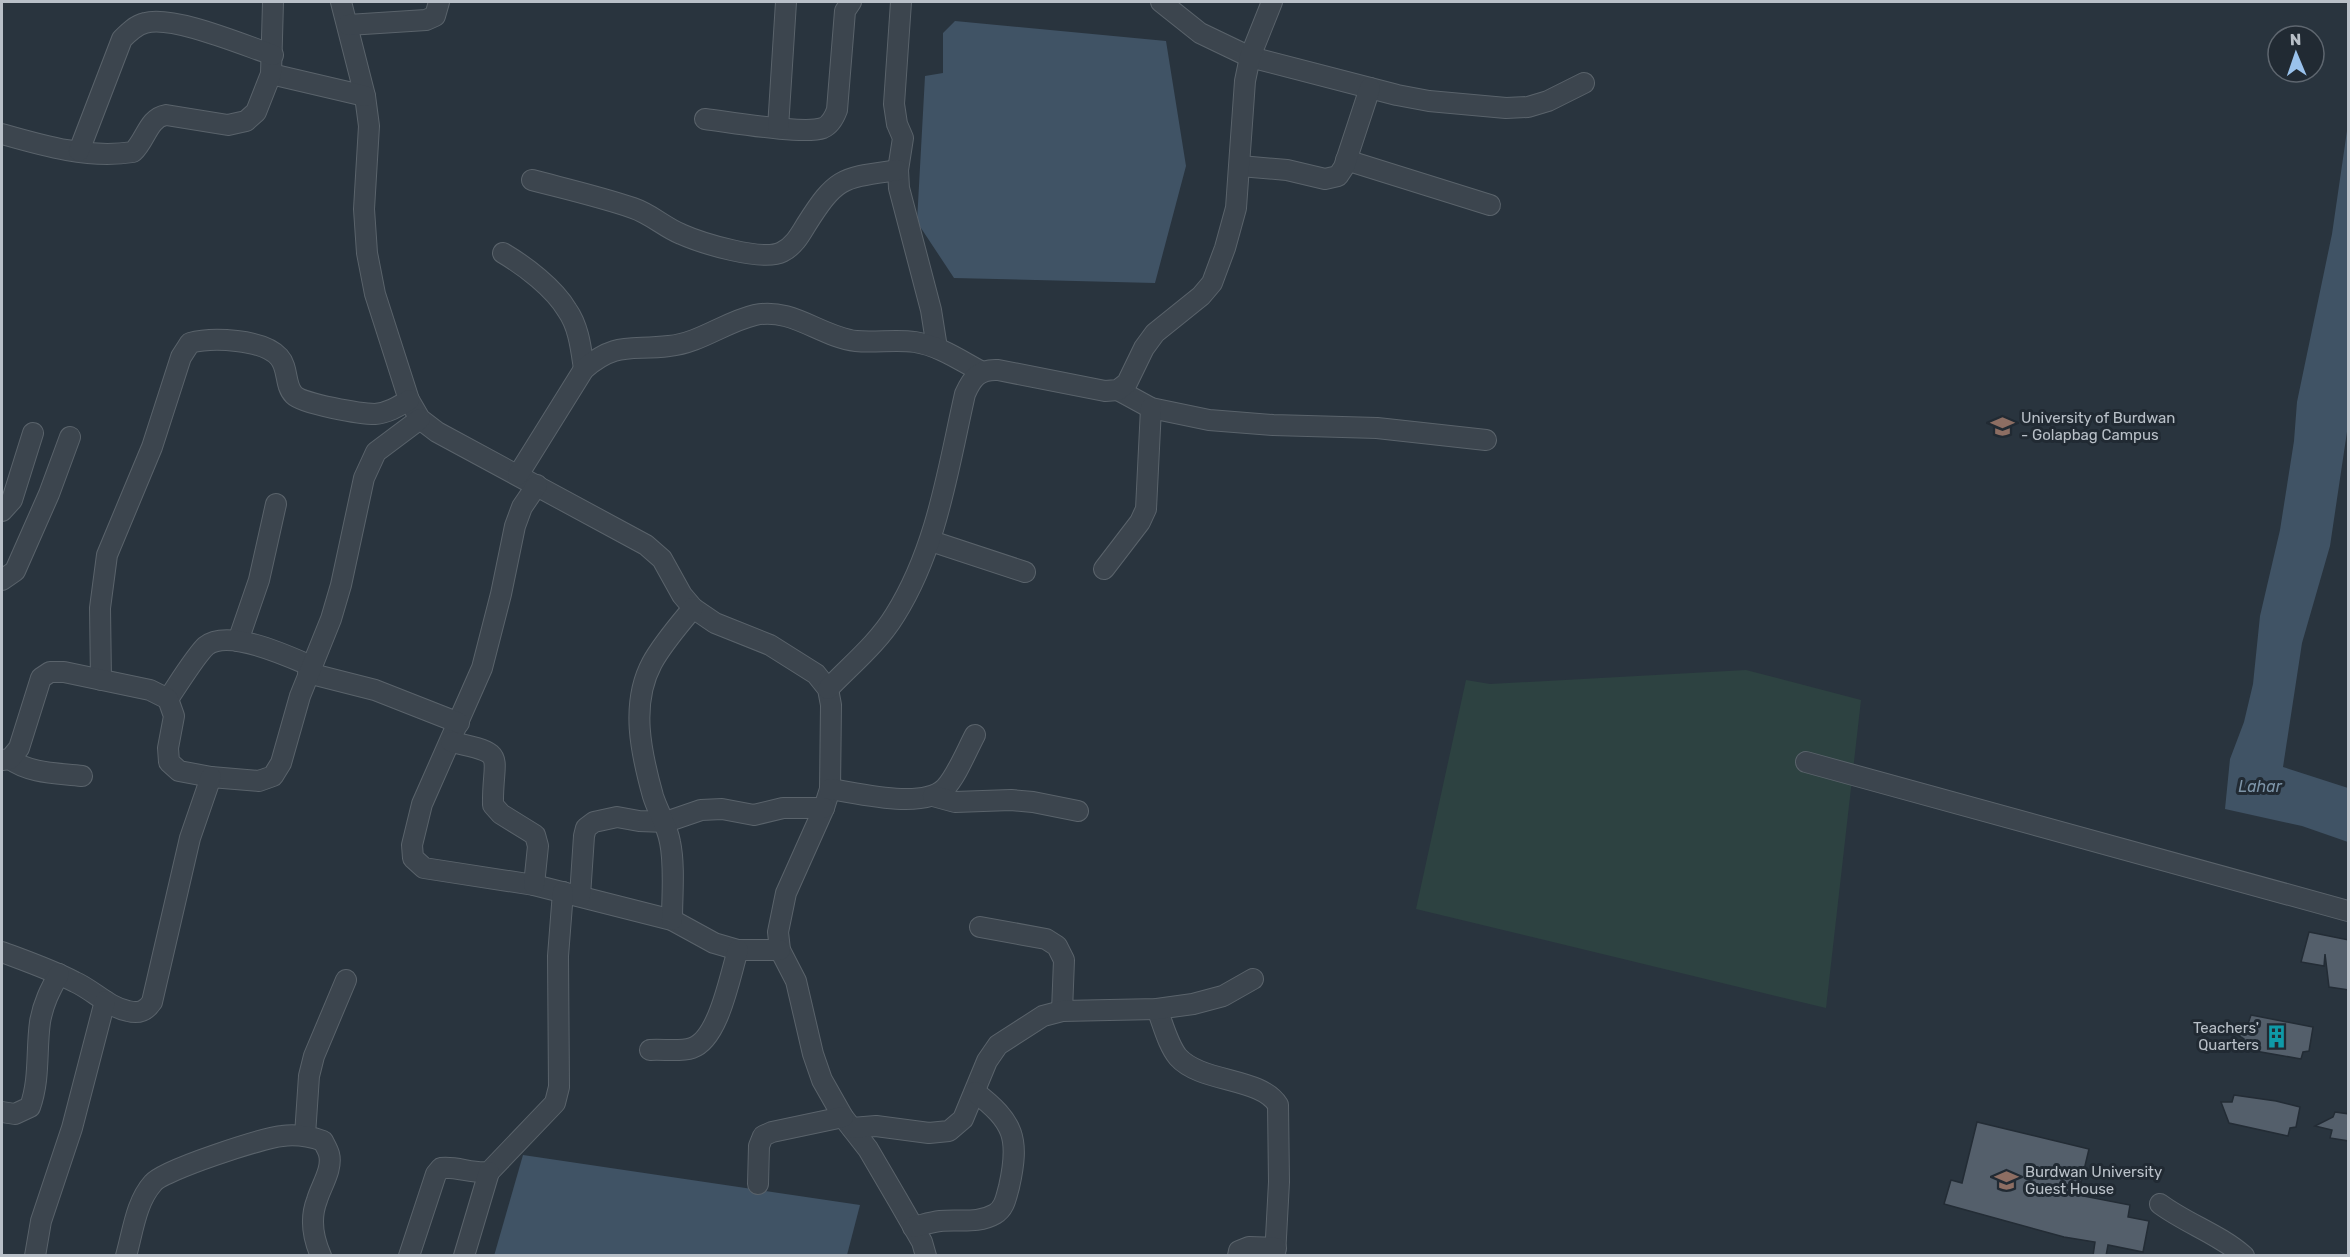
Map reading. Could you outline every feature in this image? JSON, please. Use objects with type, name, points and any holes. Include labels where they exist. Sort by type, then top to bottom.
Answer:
[{"type":"street","points":[[2,134],[45,146],[116,155],[134,153],[154,120],[166,115],[228,125],[246,121],[256,112],[272,64],[273,2]]},
{"type":"street","points":[[341,2],[369,126],[364,209],[367,253],[375,294],[409,400],[420,419],[437,432],[646,545],[662,560],[682,595],[693,608],[715,623],[770,645],[816,674],[828,689],[831,705],[827,799],[786,893],[778,932],[780,950],[796,981],[813,1054],[822,1080],[848,1123],[868,1149],[922,1242],[926,1256]]},
{"type":"street","points":[[348,25],[426,20],[435,16],[439,2]]},
{"type":"street","points":[[778,128],[786,2]]},
{"type":"street","points":[[705,119],[814,130],[829,124],[837,110],[845,11],[850,2]]},
{"type":"street","points":[[900,2],[894,104],[903,145],[898,170],[899,188],[931,310],[937,348]]},
{"type":"street","points":[[1161,2],[1200,33],[1250,57],[1430,101],[1506,108],[1528,106],[1548,101],[1584,83]]},
{"type":"street","points":[[1118,390],[1126,383],[1144,348],[1155,333],[1201,296],[1212,283],[1236,208],[1245,81],[1250,57],[1272,2]]},
{"type":"street","points":[[79,151],[122,39],[135,27],[155,21],[180,24],[272,64],[364,96]]},
{"type":"street","points":[[1240,166],[1287,170],[1325,179],[1338,176],[1346,160],[1370,88]]},
{"type":"street","points":[[1346,160],[1490,205]]},
{"type":"street","points":[[532,180],[632,207],[650,214],[682,235],[760,256],[781,253],[795,243],[823,199],[837,185],[853,176],[898,170]]},
{"type":"street","points":[[503,253],[522,264],[567,310],[578,334],[584,369]]},
{"type":"street","points":[[518,475],[584,369],[600,356],[616,348],[670,346],[692,342],[755,315],[771,314],[795,318],[835,336],[856,341],[915,342],[937,348],[982,372]]},
{"type":"street","points":[[101,680],[100,608],[107,555],[152,447],[181,357],[190,343],[206,339],[233,339],[269,350],[279,357],[286,371],[288,386],[295,396],[314,404],[375,414],[393,410],[409,400]]},
{"type":"street","points":[[828,689],[880,634],[895,614],[931,541],[965,394],[971,380],[982,372],[998,370],[1105,391],[1118,390],[1151,408],[1209,420],[1273,425],[1377,428],[1486,440]]},
{"type":"street","points":[[1104,569],[1140,522],[1146,509],[1151,408]]},
{"type":"street","points":[[82,776],[33,770],[6,760],[19,748],[40,678],[50,672],[64,672],[150,690],[168,699],[174,716],[168,748],[169,762],[179,771],[211,777],[259,781],[273,776],[281,764],[310,669],[331,619],[341,585],[364,478],[376,452],[420,419]]},
{"type":"street","points":[[2,511],[12,500],[33,433]]},
{"type":"street","points":[[2,580],[15,571],[49,494],[69,437]]},
{"type":"street","points":[[537,485],[522,507],[514,526],[501,594],[482,668],[422,804],[412,845],[414,858],[424,868],[534,885],[672,920],[714,943],[738,950],[780,950]]},
{"type":"street","points":[[238,641],[258,580],[276,504]]},
{"type":"street","points":[[931,541],[1026,572]]},
{"type":"street","points":[[672,920],[671,846],[666,822],[655,801],[642,759],[639,718],[643,683],[653,661],[693,608]]},
{"type":"street","points":[[168,699],[206,646],[220,641],[238,641],[280,653],[310,669],[375,690],[459,723]]},
{"type":"street","points":[[464,1256],[489,1172],[555,1103],[560,1087],[558,956],[586,828],[594,822],[617,817],[666,822],[701,810],[722,809],[754,815],[827,799],[914,800],[933,796],[946,787],[975,735]]},
{"type":"street","points":[[451,742],[486,749],[494,757],[493,805],[501,814],[535,835],[538,846],[534,885]]},
{"type":"street","points":[[1806,762],[2349,911]]},
{"type":"street","points":[[2,952],[59,974],[78,983],[105,1001],[128,1011],[141,1012],[147,1009],[152,1002],[190,838],[211,777]]},
{"type":"street","points":[[933,796],[955,802],[1011,800],[1033,802],[1078,811]]},
{"type":"street","points":[[980,927],[1046,939],[1057,946],[1064,960],[1062,1011]]},
{"type":"street","points":[[650,1050],[692,1048],[705,1040],[714,1028],[738,950]]},
{"type":"street","points":[[2,1112],[15,1114],[30,1107],[36,1090],[40,1023],[45,1000],[59,974]]},
{"type":"street","points":[[758,1184],[759,1146],[763,1137],[772,1132],[848,1123],[928,1132],[949,1131],[963,1119],[987,1061],[998,1045],[1043,1016],[1062,1011],[1157,1009],[1193,1004],[1223,996],[1253,979]]},
{"type":"street","points":[[306,1135],[309,1076],[314,1056],[346,980]]},
{"type":"street","points":[[35,1256],[41,1221],[72,1128],[105,1001]]},
{"type":"street","points":[[1157,1009],[1177,1056],[1186,1064],[1231,1082],[1262,1089],[1274,1098],[1278,1105],[1280,1114],[1276,1252],[1249,1246],[1239,1251],[1238,1256]]},
{"type":"street","points":[[913,1227],[938,1221],[976,1220],[993,1215],[1004,1205],[1014,1166],[1014,1138],[996,1108],[975,1092]]},
{"type":"street","points":[[126,1256],[142,1196],[155,1180],[254,1142],[282,1136],[306,1135],[323,1141],[330,1156],[313,1217],[315,1242],[321,1256]]},
{"type":"street","points":[[409,1256],[436,1174],[441,1168],[450,1167],[476,1174],[489,1172]]},
{"type":"street","points":[[2160,1204],[2175,1216],[2231,1245],[2244,1256]]},
{"type":"green space","points":[[1746,670],[1861,700],[1826,1008],[1416,909],[1466,680],[1490,684]]},
{"type":"water","points":[[955,21],[1166,41],[1186,166],[1155,283],[954,278],[917,222],[925,76],[943,73],[943,33]]},
{"type":"water","name":"Lahar","points":[[2348,124],[2348,425],[2330,546],[2302,643],[2283,767],[2348,788],[2348,842],[2302,826],[2225,809],[2230,759],[2244,722],[2253,684],[2260,616],[2280,530],[2294,441],[2297,402],[2332,234]]},
{"type":"water","points":[[523,1155],[860,1205],[847,1255],[494,1256]]},
{"type":"building","points":[[2309,932],[2349,940],[2349,990],[2329,987],[2325,954],[2324,966],[2301,962]]},
{"type":"building","name":"Teachers' Quarters","points":[[2251,1015],[2313,1027],[2309,1051],[2303,1052],[2301,1059],[2244,1049],[2244,1039],[2222,1025],[2247,1027]]},
{"type":"building","name":"Teachers' Quarters","points":[[2234,1095],[2300,1107],[2296,1127],[2290,1128],[2288,1136],[2229,1123],[2221,1102],[2232,1102]]},
{"type":"building","points":[[2335,1112],[2349,1114],[2349,1141],[2330,1138],[2332,1130],[2315,1126],[2333,1117]]},
{"type":"building","points":[[1977,1122],[2089,1149],[2078,1195],[2130,1205],[2128,1217],[2149,1221],[2143,1252],[2108,1245],[2106,1256],[2093,1256],[2095,1242],[2064,1237],[1944,1204],[1951,1180],[1962,1183]]},
{"type":"place","name":"University of Burdwan - Golapbag Campus","points":[[2003,427]]},
{"type":"place","name":"Teachers' Quarters","points":[[2277,1037]]},
{"type":"place","name":"Burdwan University Guest House","points":[[2007,1181]]}]
